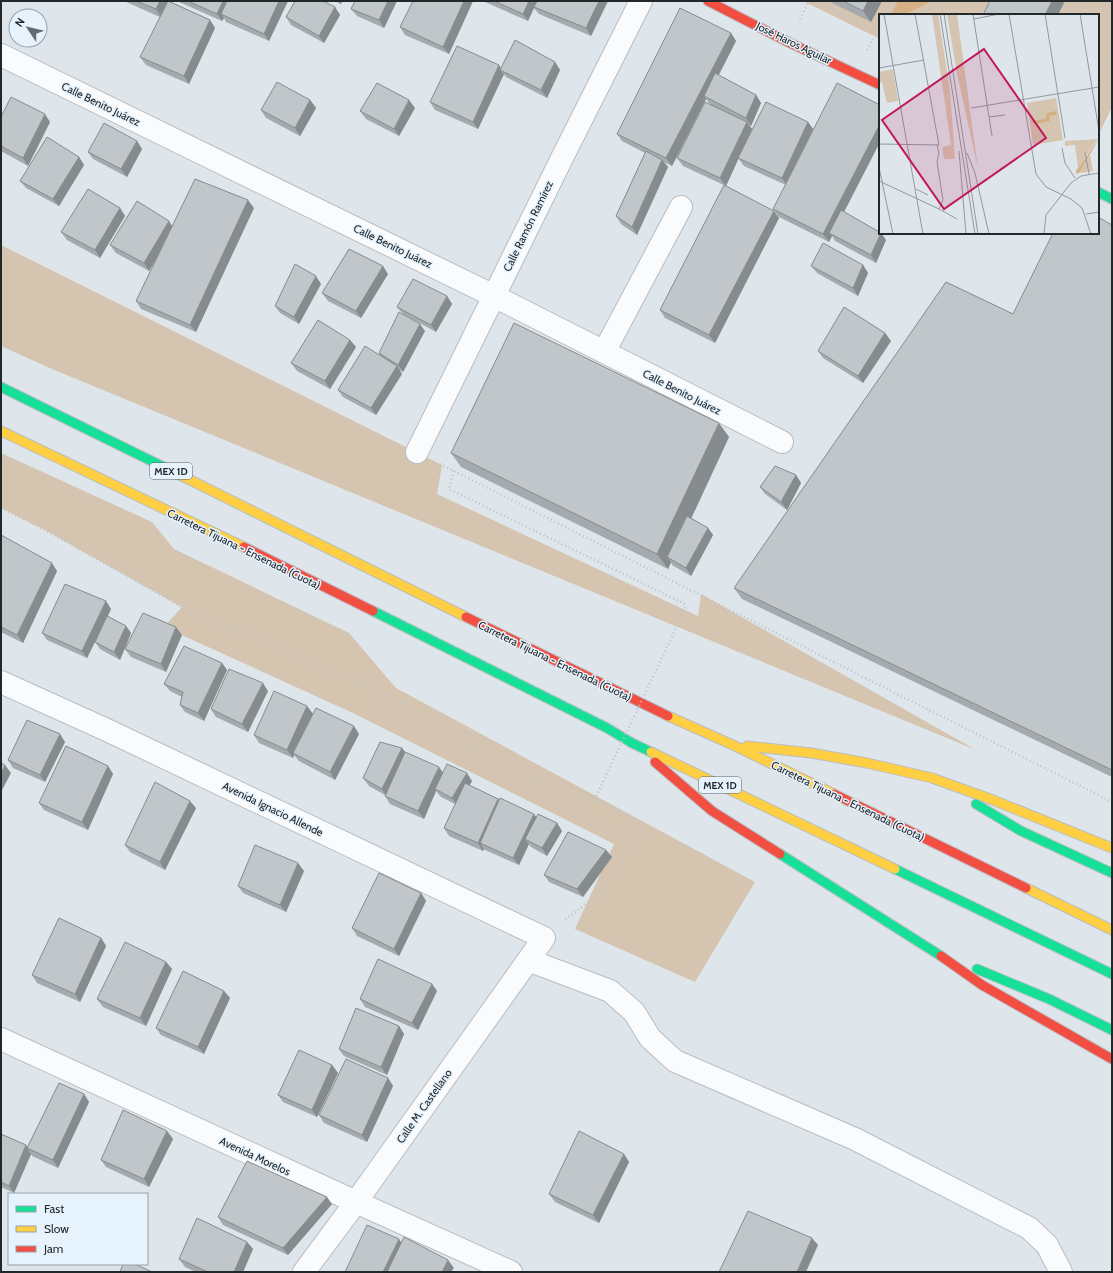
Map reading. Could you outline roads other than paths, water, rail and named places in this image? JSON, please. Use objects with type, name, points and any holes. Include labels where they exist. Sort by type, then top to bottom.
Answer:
[{"type":"main road","name":"José Haros Aguilar","points":[[708,1],[790,43],[879,85]]},
{"type":"main road","points":[[1099,192],[1112,199]]},
{"type":"main road","name":"Carretera Tijuana - Ensenada (Cuota)","points":[[1,387],[648,707],[733,745],[1112,930]]},
{"type":"main road","name":"Carretera Tijuana - Ensenada (Cuota)","points":[[1,431],[236,544],[607,728],[632,743],[1112,974]]},
{"type":"main road","points":[[632,743],[712,811],[938,954],[982,985],[1112,1059]]},
{"type":"main road","points":[[733,745],[811,753],[867,763],[932,778],[993,800],[1112,848]]},
{"type":"main road","points":[[932,778],[1021,831],[1112,873]]},
{"type":"main road","points":[[938,954],[1049,999],[1112,1030]]},
{"type":"street","name":"Calle Ramón Ramírez","points":[[416,452],[641,1]]},
{"type":"street","name":"Calle Benito Juárez","points":[[1,54],[494,296],[782,442]]},
{"type":"street","points":[[604,352],[681,208]]},
{"type":"street","name":"Avenida Ignacio Allende","points":[[1,682],[109,731],[544,938]]},
{"type":"street","name":"Calle M. Castellano","points":[[304,1272],[356,1202],[544,938]]},
{"type":"street","points":[[528,960],[610,991],[634,1012],[650,1038],[674,1062],[855,1139],[1029,1228],[1047,1245],[1061,1272]]},
{"type":"street","name":"Avenida Morelos","points":[[1,1039],[511,1272]]}]
